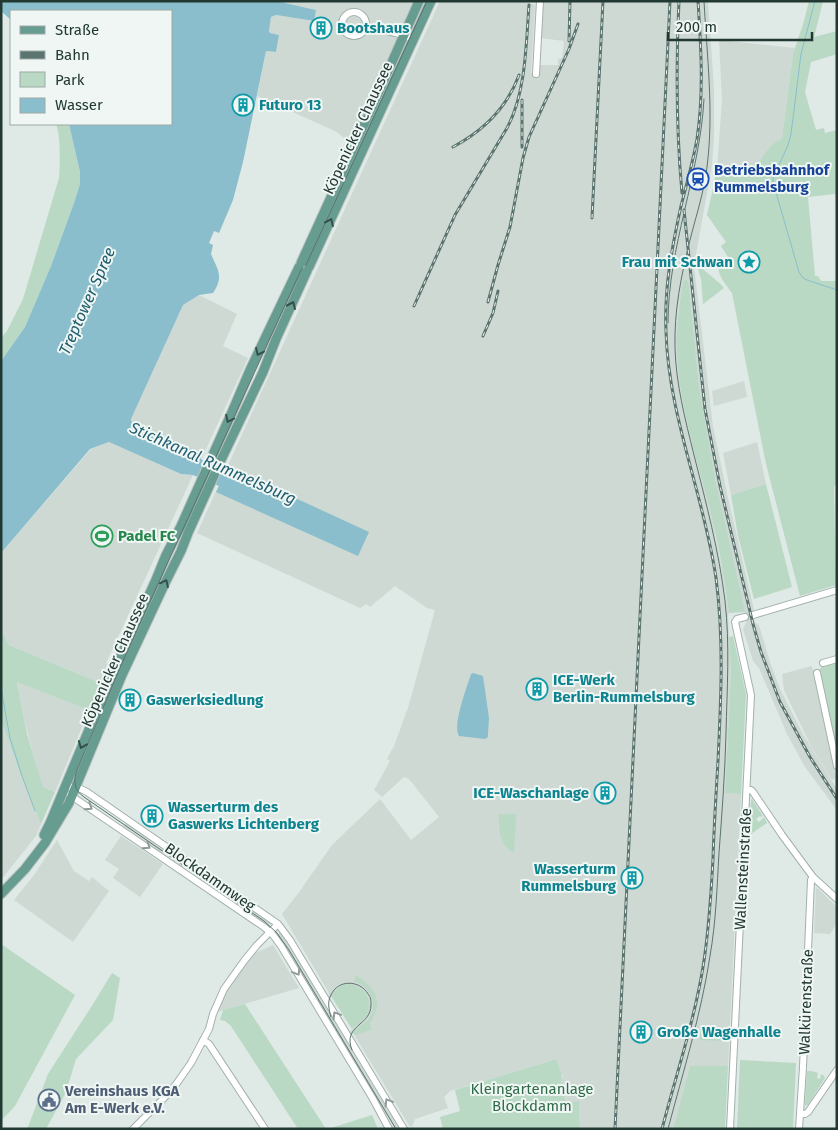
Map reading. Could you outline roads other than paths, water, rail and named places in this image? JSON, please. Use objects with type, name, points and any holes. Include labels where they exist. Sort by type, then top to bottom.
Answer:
[{"type":"main road","name":"Köpenicker Chaussee","points":[[304,267],[419,1]]},
{"type":"main road","name":"Köpenicker Chaussee","points":[[47,835],[74,792],[119,682],[181,551],[232,412],[250,370],[304,267],[431,1]]},
{"type":"main road","name":"Köpenicker Chaussee","points":[[47,835],[64,788],[108,684],[166,555],[202,491]]},
{"type":"main road","points":[[1,888],[47,835]]},
{"type":"main road","points":[[1,894],[24,869],[47,835]]},
{"type":"street","points":[[536,74],[540,1]]},
{"type":"street","points":[[366,26],[404,35],[414,40]]},
{"type":"street","points":[[753,615],[837,590]]},
{"type":"street","name":"Wallensteinstraße","points":[[730,1129],[751,695],[735,622],[737,619],[745,617]]},
{"type":"street","points":[[822,663],[837,659]]},
{"type":"street","points":[[817,673],[837,766]]},
{"type":"street","name":"Blockdammweg","points":[[64,788],[74,792],[270,932],[295,968],[373,1098],[389,1129]]},
{"type":"street","points":[[747,790],[753,792],[813,876],[837,899]]},
{"type":"street","name":"Blockdammweg","points":[[74,792],[88,792],[278,924],[290,940],[404,1129]]},
{"type":"street","name":"Walkürenstraße","points":[[799,1129],[811,880],[813,876]]},
{"type":"street","points":[[133,1129],[177,1083],[191,1063],[209,1029],[224,988],[244,961],[278,924]]},
{"type":"street","points":[[203,1040],[209,1044],[265,1129]]},
{"type":"street","points":[[800,1113],[808,1112],[837,1070]]},
{"type":"water","name":"Treptower Spree","points":[[1,1],[276,1],[316,10],[314,21],[276,15],[271,17],[269,31],[279,35],[276,52],[266,51],[243,162],[233,200],[219,233],[214,231],[209,243],[213,245],[211,254],[219,274],[218,282],[213,293],[199,295],[183,305],[131,421],[135,425],[194,450],[202,460],[226,471],[228,467],[369,532],[358,556],[216,492],[219,486],[193,475],[181,474],[109,442],[90,449],[1,553],[1,361],[25,327],[51,266],[80,184],[80,172],[69,125],[172,125],[172,10],[10,10],[10,19],[1,11]]},
{"type":"water","points":[[471,674],[483,676],[489,718],[488,737],[485,739],[459,736],[457,731],[461,706]]},
{"type":"waterway","points":[[815,1],[801,54],[791,134],[773,182],[799,272],[807,280],[837,290]]},
{"type":"waterway","points":[[1,688],[10,738],[35,811]]},
{"type":"tram line","points":[[306,265],[427,1]]},
{"type":"tram line","points":[[668,1129],[697,1022],[712,943],[726,748],[728,650],[725,601],[712,527],[681,402],[675,348],[679,294],[704,186],[709,146],[709,84],[704,1]]},
{"type":"tram line","points":[[668,323],[669,294],[673,266],[697,155],[704,99]]},
{"type":"tram line","points":[[302,268],[122,663],[77,770],[75,782],[76,788],[84,797],[264,921],[277,933],[396,1129]]},
{"type":"tram line","points":[[331,1017],[329,1000],[334,990],[339,986],[349,983],[355,984],[364,989],[369,995],[371,1002],[370,1012],[351,1035],[352,1050]]},
{"type":"railway","points":[[569,41],[570,1]]},
{"type":"railway","points":[[592,218],[603,1]]},
{"type":"railway","points":[[615,1129],[670,1]]},
{"type":"railway","points":[[679,1],[677,97],[682,193]]},
{"type":"railway","points":[[662,1129],[695,1008],[705,954],[711,886],[720,715],[721,647],[716,578],[673,393],[666,331],[667,283],[681,206],[695,147],[701,105],[698,1]]},
{"type":"railway","points":[[414,306],[455,215],[507,128],[513,114],[522,84],[529,5]]},
{"type":"railway","points":[[488,302],[510,227],[523,158],[529,137],[569,49],[578,24]]},
{"type":"railway","points":[[453,147],[474,134],[493,117],[508,98],[519,75]]},
{"type":"railway","points":[[522,100],[522,147]]},
{"type":"railway","points":[[684,210],[705,409],[720,486],[753,624],[761,652],[780,702],[810,757],[837,799]]},
{"type":"railway","points":[[483,336],[493,313],[498,291]]},
{"type":"place","name":"Bootshaus","points":[[321,28]]},
{"type":"place","name":"Futuro 13","points":[[243,105]]},
{"type":"place","name":"Betriebsbahnhof Rummelsburg","points":[[698,179]]},
{"type":"place","name":"Frau mit Schwan","points":[[749,262]]},
{"type":"place","name":"Padel FC","points":[[102,536]]},
{"type":"place","name":"ICE-Werk Berlin-Rummelsburg","points":[[537,689]]},
{"type":"place","name":"Gaswerksiedlung","points":[[130,700]]},
{"type":"place","name":"ICE-Waschanlage","points":[[605,793]]},
{"type":"place","name":"Wasserturm des Gaswerks Lichtenberg","points":[[152,816]]},
{"type":"place","name":"Wasserturm Rummelsburg","points":[[632,878]]},
{"type":"place","name":"Große Wagenhalle","points":[[641,1032]]},
{"type":"place","name":"Vereinshaus KGA Am E-Werk e.V.","points":[[49,1100]]},
{"type":"water label","name":"Stichkanal Rummelsburg","points":[[213,463]]},
{"type":"park label","name":"Kleingartenanlage Blockdamm","points":[[532,1098]]}]
